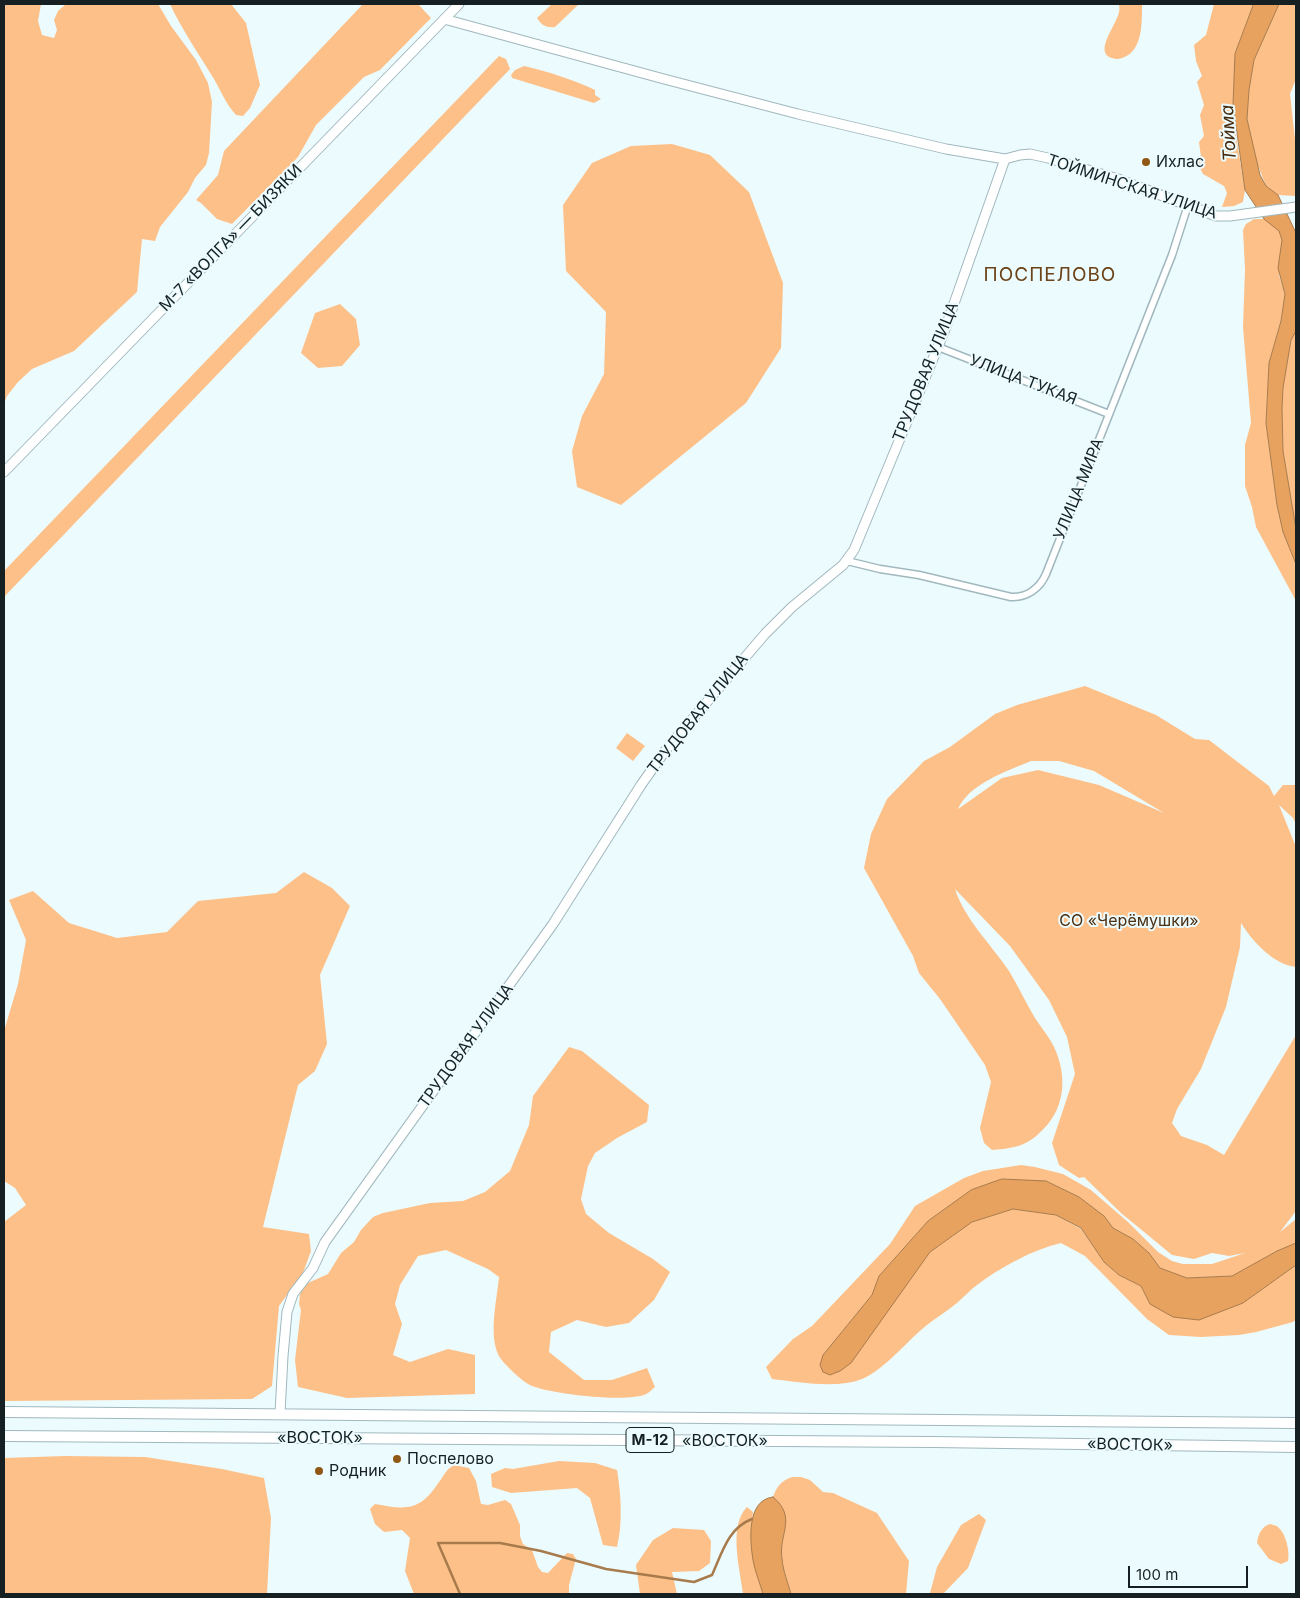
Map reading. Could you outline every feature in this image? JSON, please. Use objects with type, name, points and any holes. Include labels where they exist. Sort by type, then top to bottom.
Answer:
[{"type":"main road","name":"«ВОСТОК»","points":[[4,1412],[1296,1423]]},
{"type":"main road","name":"«ВОСТОК»","points":[[4,1436],[1296,1447]]},
{"type":"street","name":"М-7 «ВОЛГА» — БИЗЯКИ","points":[[4,472],[459,4]]},
{"type":"street","points":[[444,19],[798,114],[946,149],[1005,159]]},
{"type":"street","name":"ТОЙМИНСКАЯ УЛИЦА","points":[[1005,159],[1030,154],[1048,158],[1118,179],[1216,216],[1230,216],[1296,207]]},
{"type":"street","name":"ТРУДОВАЯ УЛИЦА","points":[[280,1414],[287,1312],[293,1294],[313,1268],[325,1242],[554,924],[641,785],[665,751],[765,634],[792,607],[847,561],[854,550],[938,347],[1005,159]]},
{"type":"street","name":"УЛИЦА МИРА","points":[[847,561],[880,569],[919,575],[1017,598],[1029,594],[1040,584],[1046,574],[1172,256],[1188,205]]},
{"type":"street","name":"УЛИЦА ТУКАЯ","points":[[938,347],[1109,414]]},
{"type":"green space","points":[[4,4],[41,4],[38,21],[42,35],[54,38],[57,30],[54,20],[58,11],[66,4],[158,4],[171,26],[196,60],[208,83],[212,102],[209,153],[206,165],[195,178],[188,192],[160,227],[155,241],[142,239],[137,292],[74,351],[32,369],[18,382],[7,396],[4,404]]},
{"type":"green space","points":[[170,4],[231,4],[246,23],[260,85],[250,108],[243,116],[236,115],[229,106],[185,33]]},
{"type":"green space","points":[[363,4],[418,4],[431,18],[380,70],[364,77],[316,125],[298,157],[232,224],[217,219],[196,200],[218,175],[224,151]]},
{"type":"green space","points":[[552,4],[579,4],[555,27],[545,26],[537,18]]},
{"type":"green space","points":[[1119,4],[1142,4],[1142,12],[1141,29],[1137,45],[1132,52],[1118,59],[1107,55],[1105,48],[1118,16]]},
{"type":"green space","points":[[1214,4],[1254,4],[1234,80],[1235,130],[1245,190],[1243,202],[1234,206],[1222,207],[1227,193],[1224,186],[1203,174],[1197,162],[1201,157],[1199,142],[1204,136],[1200,115],[1204,105],[1197,82],[1202,76],[1196,61],[1194,45],[1206,35]]},
{"type":"green space","points":[[1279,4],[1296,4],[1296,79],[1290,94],[1296,148],[1296,196],[1278,195],[1266,186],[1257,163],[1247,119],[1254,60]]},
{"type":"green space","points":[[499,56],[506,59],[510,69],[4,597],[4,571]]},
{"type":"green space","points":[[524,66],[560,76],[586,86],[595,90],[595,95],[601,99],[594,103],[512,78],[511,75],[515,70]]},
{"type":"green space","points":[[672,144],[710,155],[749,192],[783,283],[781,348],[746,403],[621,505],[577,487],[572,451],[582,416],[604,374],[606,312],[566,271],[563,205],[592,163],[631,146]]},
{"type":"green space","points":[[1254,219],[1264,219],[1272,224],[1279,231],[1282,240],[1279,275],[1285,294],[1281,321],[1269,363],[1266,423],[1277,505],[1283,532],[1296,564],[1296,601],[1256,527],[1245,486],[1245,445],[1251,423],[1243,327],[1245,269],[1243,230],[1246,224]]},
{"type":"green space","points":[[340,304],[356,319],[360,345],[342,366],[318,368],[301,353],[315,313]]},
{"type":"green space","points":[[1296,331],[1296,529],[1283,451],[1282,408],[1283,388],[1291,340]]},
{"type":"green space","name":"СО «Черёмушки»","points":[[1085,686],[1156,715],[1195,739],[1209,740],[1269,786],[1274,796],[1283,785],[1296,785],[1296,824],[1293,818],[1279,805],[1296,847],[1296,967],[1280,962],[1264,951],[1241,923],[1240,947],[1226,1007],[1201,1069],[1177,1109],[1172,1123],[1181,1136],[1207,1145],[1224,1155],[1296,1035],[1296,1211],[1280,1232],[1296,1219],[1296,1243],[1277,1251],[1232,1276],[1187,1278],[1160,1268],[1149,1253],[1133,1239],[1113,1228],[1104,1216],[1079,1197],[1046,1181],[971,1190],[928,1221],[879,1276],[872,1295],[823,1355],[891,1304],[930,1252],[972,1222],[1013,1209],[1056,1215],[1081,1229],[1104,1262],[1119,1275],[1141,1286],[1150,1304],[1243,1303],[1296,1265],[1296,1320],[1239,1335],[1201,1337],[1169,1335],[1147,1319],[1085,1256],[1061,1243],[1028,1255],[986,1278],[952,1307],[925,1326],[878,1370],[862,1379],[841,1384],[830,1384],[772,1379],[766,1367],[793,1339],[812,1326],[890,1244],[915,1206],[964,1178],[983,1171],[1021,1165],[1063,1174],[1091,1190],[1128,1222],[1158,1252],[1172,1261],[1183,1264],[1212,1264],[1245,1253],[1229,1256],[1212,1253],[1194,1259],[1172,1255],[1121,1213],[1084,1177],[1079,1178],[1059,1165],[1052,1143],[1075,1074],[1067,1037],[1049,1000],[1010,946],[955,889],[965,911],[1009,971],[1035,1018],[1052,1043],[1057,1053],[1062,1074],[1059,1105],[1048,1124],[1035,1137],[1023,1144],[1001,1149],[992,1150],[984,1143],[980,1128],[991,1082],[985,1065],[940,999],[919,973],[913,956],[864,868],[871,834],[887,799],[924,761],[950,747],[995,714],[1017,705]],"holes":[[[1031,761],[1059,761],[1094,771],[1164,813],[1099,785],[1038,770],[1002,778],[958,809],[971,792],[1000,774]]]},
{"type":"green space","points":[[627,733],[645,746],[633,761],[616,748]]},
{"type":"green space","points":[[304,872],[332,888],[350,906],[320,975],[327,1044],[315,1071],[298,1085],[263,1227],[309,1234],[311,1251],[303,1273],[279,1306],[272,1386],[252,1399],[4,1401],[4,1222],[26,1205],[15,1188],[4,1181],[4,1031],[18,984],[26,940],[9,900],[33,891],[69,923],[117,938],[167,932],[198,901],[276,893]]},
{"type":"green space","points":[[569,1047],[582,1051],[649,1105],[647,1122],[617,1138],[595,1153],[588,1166],[581,1199],[586,1214],[609,1233],[653,1259],[670,1272],[654,1300],[629,1323],[606,1327],[577,1320],[551,1332],[549,1352],[584,1380],[612,1380],[647,1368],[655,1387],[637,1397],[623,1398],[570,1394],[530,1385],[507,1366],[497,1351],[494,1320],[499,1277],[488,1269],[446,1250],[418,1256],[400,1285],[395,1304],[402,1324],[393,1355],[410,1362],[448,1349],[475,1355],[475,1394],[347,1398],[298,1387],[295,1360],[301,1310],[299,1304],[300,1294],[303,1288],[308,1283],[328,1274],[341,1253],[354,1242],[361,1230],[373,1217],[430,1203],[463,1201],[485,1192],[510,1171],[529,1125],[533,1096]]},
{"type":"green space","points":[[65,1456],[145,1457],[222,1469],[264,1478],[271,1518],[267,1594],[4,1594],[4,1458]]},
{"type":"green space","points":[[559,1461],[595,1463],[617,1470],[621,1508],[617,1547],[603,1545],[590,1498],[577,1488],[511,1493],[492,1487],[491,1474],[505,1468],[513,1469]]},
{"type":"green space","points":[[454,1465],[469,1468],[476,1481],[481,1504],[488,1505],[505,1500],[511,1504],[520,1525],[520,1536],[523,1544],[532,1550],[538,1567],[542,1572],[548,1573],[567,1553],[573,1554],[576,1559],[569,1585],[569,1594],[414,1594],[405,1571],[410,1538],[402,1530],[384,1532],[375,1524],[370,1509],[375,1504],[404,1507],[419,1503],[432,1492],[447,1471]]},
{"type":"green space","points":[[792,1477],[810,1480],[823,1492],[833,1493],[877,1513],[909,1561],[906,1594],[791,1594],[784,1573],[781,1551],[785,1527],[784,1511],[773,1497],[780,1484]]},
{"type":"green space","points":[[747,1507],[753,1512],[752,1544],[763,1594],[743,1594],[737,1536],[741,1515]]},
{"type":"green space","points":[[979,1514],[986,1520],[968,1568],[943,1594],[930,1593],[937,1567],[961,1525]]},
{"type":"green space","points":[[1270,1524],[1277,1526],[1281,1530],[1287,1543],[1288,1561],[1281,1564],[1269,1559],[1257,1543],[1260,1532]]},
{"type":"green space","points":[[673,1528],[704,1530],[711,1541],[710,1563],[699,1571],[672,1572],[677,1594],[640,1594],[636,1565],[653,1540]]},
{"type":"shaded area","points":[[1254,4],[1279,4],[1254,60],[1247,119],[1260,175],[1266,186],[1278,195],[1296,233],[1296,331],[1291,340],[1283,388],[1282,408],[1283,451],[1296,529],[1296,564],[1283,532],[1277,505],[1266,423],[1269,363],[1281,321],[1285,294],[1278,268],[1282,240],[1279,231],[1264,219],[1245,190],[1233,105],[1235,54]]},
{"type":"shaded area","points":[[1002,1179],[1046,1181],[1079,1197],[1104,1216],[1113,1228],[1133,1239],[1149,1253],[1160,1268],[1187,1278],[1232,1276],[1277,1251],[1296,1243],[1296,1265],[1243,1303],[1199,1320],[1173,1317],[1150,1304],[1141,1286],[1119,1275],[1104,1262],[1081,1228],[1056,1215],[1013,1209],[972,1222],[930,1252],[851,1363],[830,1375],[823,1372],[820,1365],[823,1355],[872,1295],[879,1276],[928,1221],[971,1190]]},
{"type":"shaded area","points":[[773,1497],[780,1505],[786,1519],[781,1550],[784,1572],[791,1594],[763,1594],[753,1560],[751,1533],[754,1513],[758,1505],[764,1500]]},
{"type":"waterway","points":[[460,1594],[438,1543],[500,1543],[541,1551],[606,1569],[694,1582],[712,1575],[731,1535],[737,1528],[752,1519]]},
{"type":"place","name":"Ихлас","points":[[1146,162]]},
{"type":"place","name":"Поспелово","points":[[397,1459]]},
{"type":"place","name":"Родник","points":[[319,1471]]},
{"type":"district","name":"ПОСПЕЛОВО","points":[[1050,275]]},
{"type":"water label","name":"Тойма","points":[[1229,133]]}]
